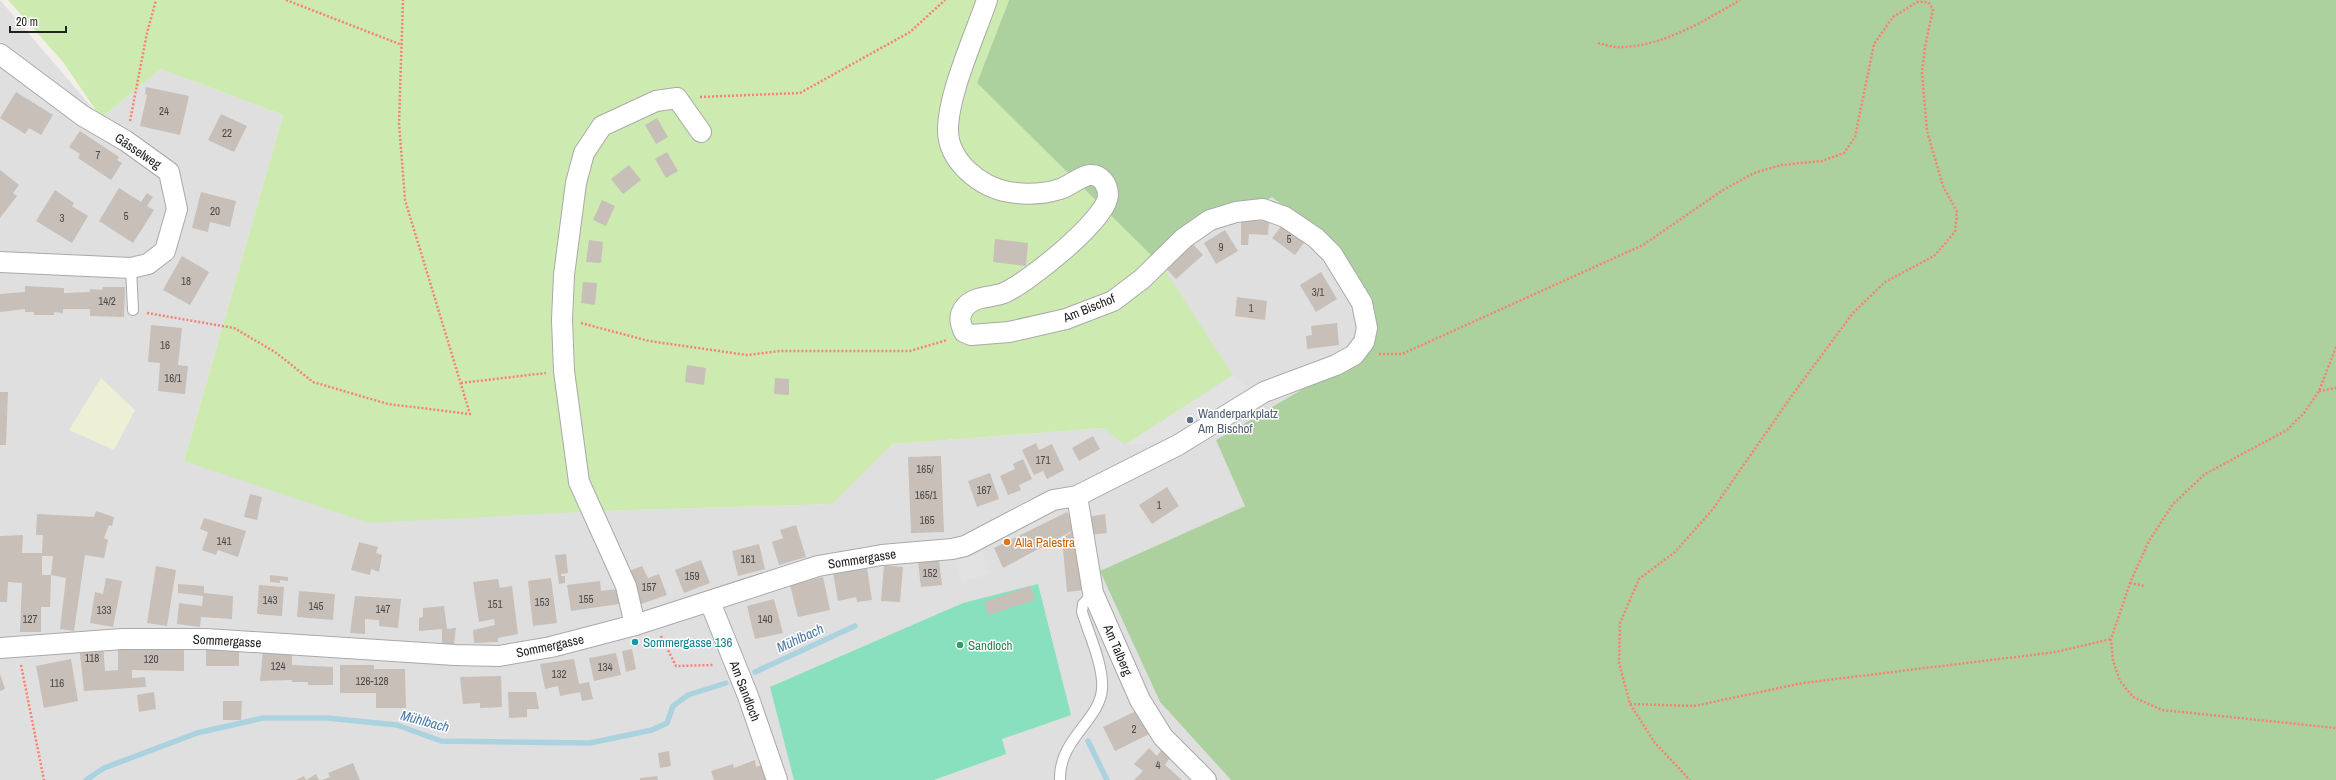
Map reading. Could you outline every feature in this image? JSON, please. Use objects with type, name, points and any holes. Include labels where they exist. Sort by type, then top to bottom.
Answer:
[{"type":"street","points":[[964,332],[960,324],[960,314],[966,306],[977,299],[1003,293],[1028,281],[1074,242],[1106,204],[1108,195],[1105,182],[1100,177],[1090,175],[1060,189],[1032,194],[1008,192],[982,181],[960,165],[951,148],[948,131],[951,102],[987,0]]},
{"type":"street","name":"Gässelweg","points":[[0,54],[83,116],[126,141],[170,172],[177,209],[165,251],[148,264],[131,268],[0,262]]},
{"type":"street","points":[[644,622],[579,482],[564,371],[562,320],[564,275],[576,183],[584,153],[602,126],[656,101],[677,98],[701,132]]},
{"type":"street","name":"Am Bischof","points":[[964,332],[971,335],[1010,332],[1066,319],[1113,301],[1142,279],[1184,238],[1210,220],[1236,212],[1263,209],[1285,217],[1316,238],[1332,254],[1362,303],[1366,328],[1364,342],[1354,355],[1336,365],[1264,392],[1178,445],[1077,496]]},
{"type":"street","name":"Am Talberg","points":[[1077,496],[1094,593],[1140,700],[1163,737],[1206,780]]},
{"type":"street","name":"Sommergasse","points":[[9,647],[122,639],[206,640],[455,655],[499,656],[552,647],[644,622],[818,566],[882,555],[958,548],[1053,500],[1077,496]]},
{"type":"street","name":"Am Sandloch","points":[[710,602],[735,664],[777,780]]},
{"type":"lane","points":[[131,268],[133,310]]},
{"type":"lane","points":[[1060,779],[1060,765],[1064,753],[1099,703],[1102,691],[1102,677],[1082,612],[1083,604],[1094,593]]},
{"type":"path","points":[[126,141],[147,33],[156,0]]},
{"type":"path","points":[[286,0],[402,45]]},
{"type":"path","points":[[133,310],[234,328],[274,352],[313,382],[388,404],[470,414],[404,200],[399,123],[403,0]]},
{"type":"path","points":[[677,98],[800,93],[910,32],[945,0]]},
{"type":"path","points":[[1598,43],[1621,48],[1641,46],[1699,25],[1740,0]]},
{"type":"path","points":[[1354,355],[1402,354],[1643,244],[1710,198],[1754,173],[1781,165],[1822,161],[1844,152],[1855,137],[1874,44],[1893,17],[1917,2],[1928,1],[1933,9],[1925,47],[1922,73],[1927,132],[1943,186],[1957,212],[1955,232],[1934,256],[1885,282],[1852,313],[1793,394],[1713,509],[1675,552],[1639,579],[1620,622],[1619,663],[1630,704],[1655,743],[1690,780]]},
{"type":"path","points":[[562,320],[588,324],[649,341],[747,355],[780,351],[910,351],[946,341],[964,332]]},
{"type":"path","points":[[2336,347],[2318,391],[2304,413],[2287,430],[2205,474],[2173,504],[2150,541],[2130,583],[2112,640],[2112,660],[2120,681],[2133,697],[2162,710],[2336,728]]},
{"type":"path","points":[[461,383],[564,371]]},
{"type":"path","points":[[2318,391],[2336,388]]},
{"type":"path","points":[[2130,583],[2145,586]]},
{"type":"path","points":[[644,622],[676,666],[735,664]]},
{"type":"path","points":[[1630,704],[1694,706],[1803,683],[2056,652],[2112,640]]},
{"type":"path","points":[[9,647],[44,780]]},
{"type":"shaded area","points":[[0,0],[101,118],[161,69],[283,115],[184,461],[601,511],[833,504],[893,444],[1104,428],[1163,267],[1203,233],[1272,197],[1322,237],[1361,318],[1354,359],[1245,506],[1101,571],[1160,702],[1231,780],[0,780]]},
{"type":"shaded area","name":"Wanderparkplatz Am Bischof","points":[[1233,375],[1260,398],[1171,442],[1125,445]]},
{"type":"shaded area","points":[[983,553],[989,574],[962,582],[956,561]]},
{"type":"green space","points":[[8,0],[1009,0],[977,83],[1163,267],[1233,375],[1125,445],[1104,428],[893,444],[833,504],[601,511],[368,523],[184,461],[283,115],[161,69],[101,118],[63,62]]},
{"type":"green space","points":[[1009,0],[2336,0],[2336,780],[1231,780],[1160,702],[1100,571],[1245,506],[1216,440],[1354,359],[1361,318],[1322,237],[1272,197],[1203,233],[1163,267],[977,83]]},
{"type":"green space","points":[[101,378],[135,410],[114,450],[69,430]]},
{"type":"green space","name":"Sandloch","points":[[1038,584],[1071,715],[1002,739],[1006,754],[934,780],[794,780],[770,687],[963,603]]},
{"type":"building","points":[[146,87],[189,96],[180,135],[140,126],[147,95],[145,94]]},
{"type":"building","points":[[16,92],[53,115],[41,135],[29,128],[25,134],[0,118]]},
{"type":"building","points":[[221,114],[247,126],[234,152],[208,140]]},
{"type":"building","points":[[657,118],[668,137],[656,144],[645,125]]},
{"type":"building","points":[[80,131],[119,157],[117,160],[122,163],[111,180],[78,158],[80,154],[69,147]]},
{"type":"building","points":[[667,152],[678,171],[666,178],[655,159]]},
{"type":"building","points":[[629,165],[641,180],[623,194],[611,179]]},
{"type":"building","points":[[0,170],[19,185],[13,193],[17,196],[0,218]]},
{"type":"building","points":[[119,188],[141,202],[147,193],[153,197],[147,206],[154,210],[133,243],[99,221]]},
{"type":"building","points":[[55,190],[74,203],[72,206],[88,216],[72,243],[36,221]]},
{"type":"building","points":[[201,192],[236,201],[230,227],[210,222],[208,232],[192,228]]},
{"type":"building","points":[[602,200],[615,206],[606,226],[593,220]]},
{"type":"building","points":[[1241,220],[1269,221],[1268,235],[1249,234],[1248,245],[1241,245]]},
{"type":"building","points":[[1284,223],[1306,240],[1295,255],[1272,238]]},
{"type":"building","points":[[1225,230],[1238,251],[1216,264],[1204,243]]},
{"type":"building","points":[[995,239],[1028,243],[1026,266],[993,262]]},
{"type":"building","points":[[589,240],[603,242],[601,263],[586,262]]},
{"type":"building","points":[[1191,242],[1203,255],[1176,279],[1164,266]]},
{"type":"building","points":[[182,256],[209,272],[190,305],[163,290]]},
{"type":"building","points":[[1321,272],[1337,299],[1316,312],[1300,285]]},
{"type":"building","points":[[583,282],[597,283],[595,305],[581,303]]},
{"type":"building","points":[[25,286],[64,288],[64,293],[90,292],[90,289],[102,290],[103,287],[125,287],[124,317],[90,316],[90,309],[63,309],[63,313],[54,312],[54,315],[34,315],[34,312],[25,312],[25,309],[0,312],[0,294],[25,292]]},
{"type":"building","points":[[1237,297],[1267,301],[1265,320],[1235,316]]},
{"type":"building","points":[[1337,323],[1339,345],[1307,349],[1306,336],[1312,335],[1311,326]]},
{"type":"building","points":[[151,325],[182,328],[178,365],[188,366],[185,394],[158,391],[160,363],[148,362]]},
{"type":"building","points":[[687,365],[706,368],[704,385],[685,382]]},
{"type":"building","points":[[775,378],[789,379],[789,395],[774,394]]},
{"type":"building","points":[[0,392],[8,392],[6,445],[0,445]]},
{"type":"building","points":[[1093,436],[1100,449],[1079,461],[1072,448]]},
{"type":"building","points":[[1036,443],[1039,450],[1052,444],[1064,470],[1047,479],[1043,471],[1034,475],[1022,450]]},
{"type":"building","points":[[941,456],[944,532],[911,533],[908,457]]},
{"type":"building","points":[[1023,459],[1032,479],[1019,485],[1021,490],[1008,495],[1000,476],[1015,469],[1013,464]]},
{"type":"building","points":[[990,473],[999,499],[977,507],[968,481]]},
{"type":"building","points":[[1167,487],[1179,506],[1152,524],[1139,505]]},
{"type":"building","points":[[250,494],[262,497],[257,520],[244,517]]},
{"type":"building","points":[[96,511],[114,517],[112,526],[109,525],[104,538],[108,540],[104,558],[85,555],[74,631],[60,629],[66,578],[51,575],[50,607],[41,607],[41,632],[20,632],[22,583],[8,582],[7,602],[0,602],[0,536],[23,535],[22,553],[42,553],[43,535],[36,535],[37,514],[94,517]],"holes":[[[42,556],[53,556],[51,575],[42,575]]]},
{"type":"building","points":[[1067,512],[1077,529],[1085,590],[1067,592],[1062,539],[1074,530],[1003,568],[994,548]]},
{"type":"building","points":[[1105,514],[1107,533],[1090,535],[1087,517]]},
{"type":"building","points":[[204,518],[246,531],[238,557],[218,550],[216,555],[202,550],[208,532],[200,529]]},
{"type":"building","points":[[796,525],[806,557],[779,565],[772,542],[783,538],[780,530]]},
{"type":"building","points":[[359,542],[378,547],[376,553],[382,555],[379,572],[371,569],[370,575],[351,570]]},
{"type":"building","points":[[759,544],[765,569],[738,576],[732,551]]},
{"type":"building","points":[[566,554],[568,573],[561,574],[561,576],[565,576],[565,583],[559,584],[555,555]]},
{"type":"building","points":[[701,560],[710,583],[684,593],[675,570]]},
{"type":"building","points":[[939,560],[942,585],[921,587],[918,562]]},
{"type":"building","points":[[884,565],[903,567],[900,602],[881,601]]},
{"type":"building","points":[[156,566],[176,570],[167,626],[147,623]]},
{"type":"building","points":[[642,566],[648,578],[659,574],[667,595],[641,604],[629,571]]},
{"type":"building","points":[[867,568],[872,600],[857,602],[856,597],[838,601],[833,573]]},
{"type":"building","points":[[270,575],[288,577],[288,581],[280,580],[280,583],[270,582]]},
{"type":"building","points":[[823,577],[830,610],[798,617],[790,585]]},
{"type":"building","points":[[106,578],[122,581],[113,627],[90,623],[95,592],[103,594]]},
{"type":"building","points":[[551,578],[557,623],[533,626],[528,581]]},
{"type":"building","points":[[498,579],[500,588],[512,586],[518,634],[498,638],[498,642],[474,643],[473,630],[495,625],[494,619],[479,622],[473,582]]},
{"type":"building","points":[[600,581],[601,591],[617,589],[619,604],[571,611],[567,585]]},
{"type":"building","points":[[178,584],[204,586],[204,593],[233,596],[232,619],[201,617],[200,627],[177,624],[179,603],[202,606],[203,596],[178,593]]},
{"type":"building","points":[[259,585],[284,587],[282,616],[257,614]]},
{"type":"building","points":[[1030,586],[1035,600],[988,615],[984,602]]},
{"type":"building","points":[[299,591],[335,594],[333,620],[297,617]]},
{"type":"building","points":[[355,596],[401,599],[398,628],[379,626],[379,620],[365,619],[365,634],[350,633]]},
{"type":"building","points":[[774,599],[783,633],[755,639],[747,606]]},
{"type":"building","points":[[444,606],[447,629],[456,628],[454,644],[442,644],[442,629],[419,631],[419,618],[423,617],[423,608]]},
{"type":"building","name":"Sommergasse 136","points":[[637,637],[639,646],[633,647],[631,639]]},
{"type":"building","points":[[206,642],[239,643],[239,666],[206,666]]},
{"type":"building","points":[[103,643],[105,671],[118,670],[118,648],[184,648],[184,671],[132,670],[132,678],[145,677],[146,687],[84,691],[79,645]]},
{"type":"building","points":[[632,649],[636,669],[626,672],[622,651]]},
{"type":"building","points":[[263,651],[292,654],[292,665],[333,667],[333,685],[308,685],[308,682],[292,682],[292,680],[260,681]]},
{"type":"building","points":[[616,653],[621,675],[594,681],[589,658]]},
{"type":"building","points":[[71,659],[78,701],[44,708],[36,666]]},
{"type":"building","points":[[574,659],[579,684],[589,682],[593,699],[582,701],[580,692],[560,696],[558,686],[545,689],[540,664]]},
{"type":"building","points":[[340,665],[374,665],[374,669],[405,669],[406,708],[376,708],[376,693],[340,693]]},
{"type":"building","points":[[0,674],[5,689],[0,691]]},
{"type":"building","points":[[501,676],[502,707],[480,708],[480,703],[463,704],[460,677]]},
{"type":"building","points":[[154,692],[156,709],[139,712],[137,695]]},
{"type":"building","points":[[508,692],[536,692],[539,709],[527,709],[527,717],[509,718]]},
{"type":"building","points":[[223,701],[242,701],[241,720],[223,720]]},
{"type":"building","points":[[1138,710],[1149,734],[1115,751],[1103,727]]},
{"type":"building","points":[[1164,746],[1173,753],[1165,765],[1182,780],[1134,780],[1143,771],[1134,764],[1149,748],[1157,756]]},
{"type":"building","points":[[669,751],[671,766],[660,768],[658,753]]},
{"type":"building","points":[[755,760],[756,767],[765,764],[770,780],[714,780],[711,771],[733,764],[734,768]]},
{"type":"building","points":[[353,763],[360,780],[322,780],[330,777],[328,773]]},
{"type":"building","points":[[316,774],[319,780],[306,780]]},
{"type":"building","points":[[304,776],[306,780],[296,780]]},
{"type":"building","points":[[657,776],[658,780],[640,780],[640,778]]},
{"type":"waterway","name":"Mühlbach","points":[[755,672],[855,626]]},
{"type":"waterway","name":"Mühlbach","points":[[86,780],[104,768],[197,733],[263,718],[327,718],[397,725],[441,741],[590,743],[652,730],[667,723],[673,706],[688,695],[726,683]]},
{"type":"waterway","name":"Mühlbach","points":[[1088,741],[1107,780]]},
{"type":"place","name":"Wanderparkplatz Am Bischof","points":[[1190,420]]},
{"type":"place","name":"Alla Palestra","points":[[1007,542]]},
{"type":"place","name":"Sommergasse 136","points":[[635,642]]},
{"type":"place","name":"Sandloch","points":[[960,645]]}]
